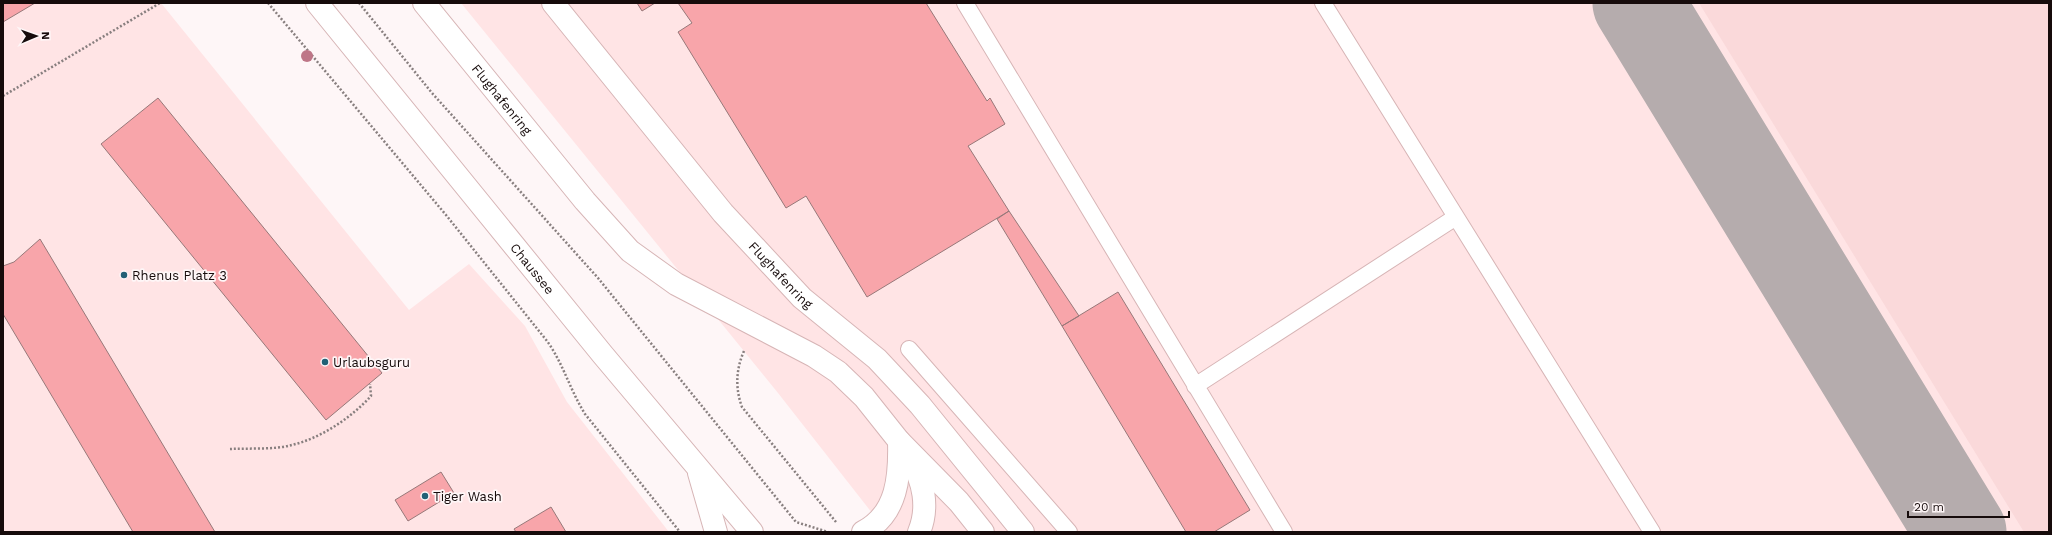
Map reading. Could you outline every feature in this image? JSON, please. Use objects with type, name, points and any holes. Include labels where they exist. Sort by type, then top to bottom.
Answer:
[{"type":"street","name":"Chaussee","points":[[317,3],[598,349],[752,532]]},
{"type":"street","name":"Flughafenring","points":[[424,3],[585,201],[630,251],[676,284],[801,349],[838,372],[864,397],[899,441],[958,502],[983,532]]},
{"type":"street","name":"Flughafenring","points":[[553,3],[723,213],[802,298],[877,359],[920,405],[1023,532]]},
{"type":"street","points":[[863,532],[881,518],[891,504],[897,489],[900,467],[899,441]]},
{"type":"street","name":"Flughafenring","points":[[899,441],[918,471],[925,495],[923,521],[918,532]]},
{"type":"street","points":[[697,468],[716,532]]},
{"type":"lane","points":[[965,3],[1284,532]]},
{"type":"lane","points":[[1323,3],[1652,532]]},
{"type":"lane","points":[[1195,386],[1456,217]]},
{"type":"lane","points":[[910,349],[1069,532]]},
{"type":"path","points":[[3,96],[160,3]]},
{"type":"path","points":[[268,3],[446,215],[547,342],[554,352],[574,397],[585,414],[680,532]]},
{"type":"path","points":[[359,3],[432,93],[598,278],[796,522],[828,532]]},
{"type":"path","points":[[745,348],[737,372],[738,392],[742,407],[839,526]]},
{"type":"path","points":[[230,449],[290,446],[313,439],[359,410],[371,396],[370,384]]},
{"type":"shaded area","points":[[3,3],[161,3],[409,310],[469,264],[525,326],[567,402],[669,532],[3,532]]},
{"type":"shaded area","points":[[461,3],[2049,3],[2049,532],[887,532],[778,393]]},
{"type":"shaded area","points":[[1699,3],[2049,3],[2049,532],[2024,532]]},
{"type":"building","points":[[3,3],[35,3],[3,22]]},
{"type":"building","points":[[637,3],[655,3],[642,11]]},
{"type":"building","points":[[678,3],[926,3],[987,101],[990,98],[1005,124],[968,146],[1009,211],[867,297],[806,196],[786,208],[678,32],[692,23]]},
{"type":"building","points":[[158,98],[382,373],[326,420],[101,144]]},
{"type":"building","points":[[1009,211],[1079,316],[1062,326],[997,219]]},
{"type":"building","points":[[40,239],[215,532],[133,532],[3,314],[3,266],[14,262]]},
{"type":"building","points":[[1118,292],[1250,510],[1214,532],[1186,532],[1062,326]]},
{"type":"building","name":"Tiger Wash","points":[[441,472],[454,493],[408,521],[395,500]]},
{"type":"building","points":[[551,507],[566,532],[516,532],[514,529]]},
{"type":"taxiway","points":[[1638,3],[1961,532]]},
{"type":"place","name":"Rhenus Platz 3","points":[[124,275]]},
{"type":"place","name":"Urlaubsguru","points":[[325,362]]},
{"type":"place","name":"Tiger Wash","points":[[425,496]]}]
